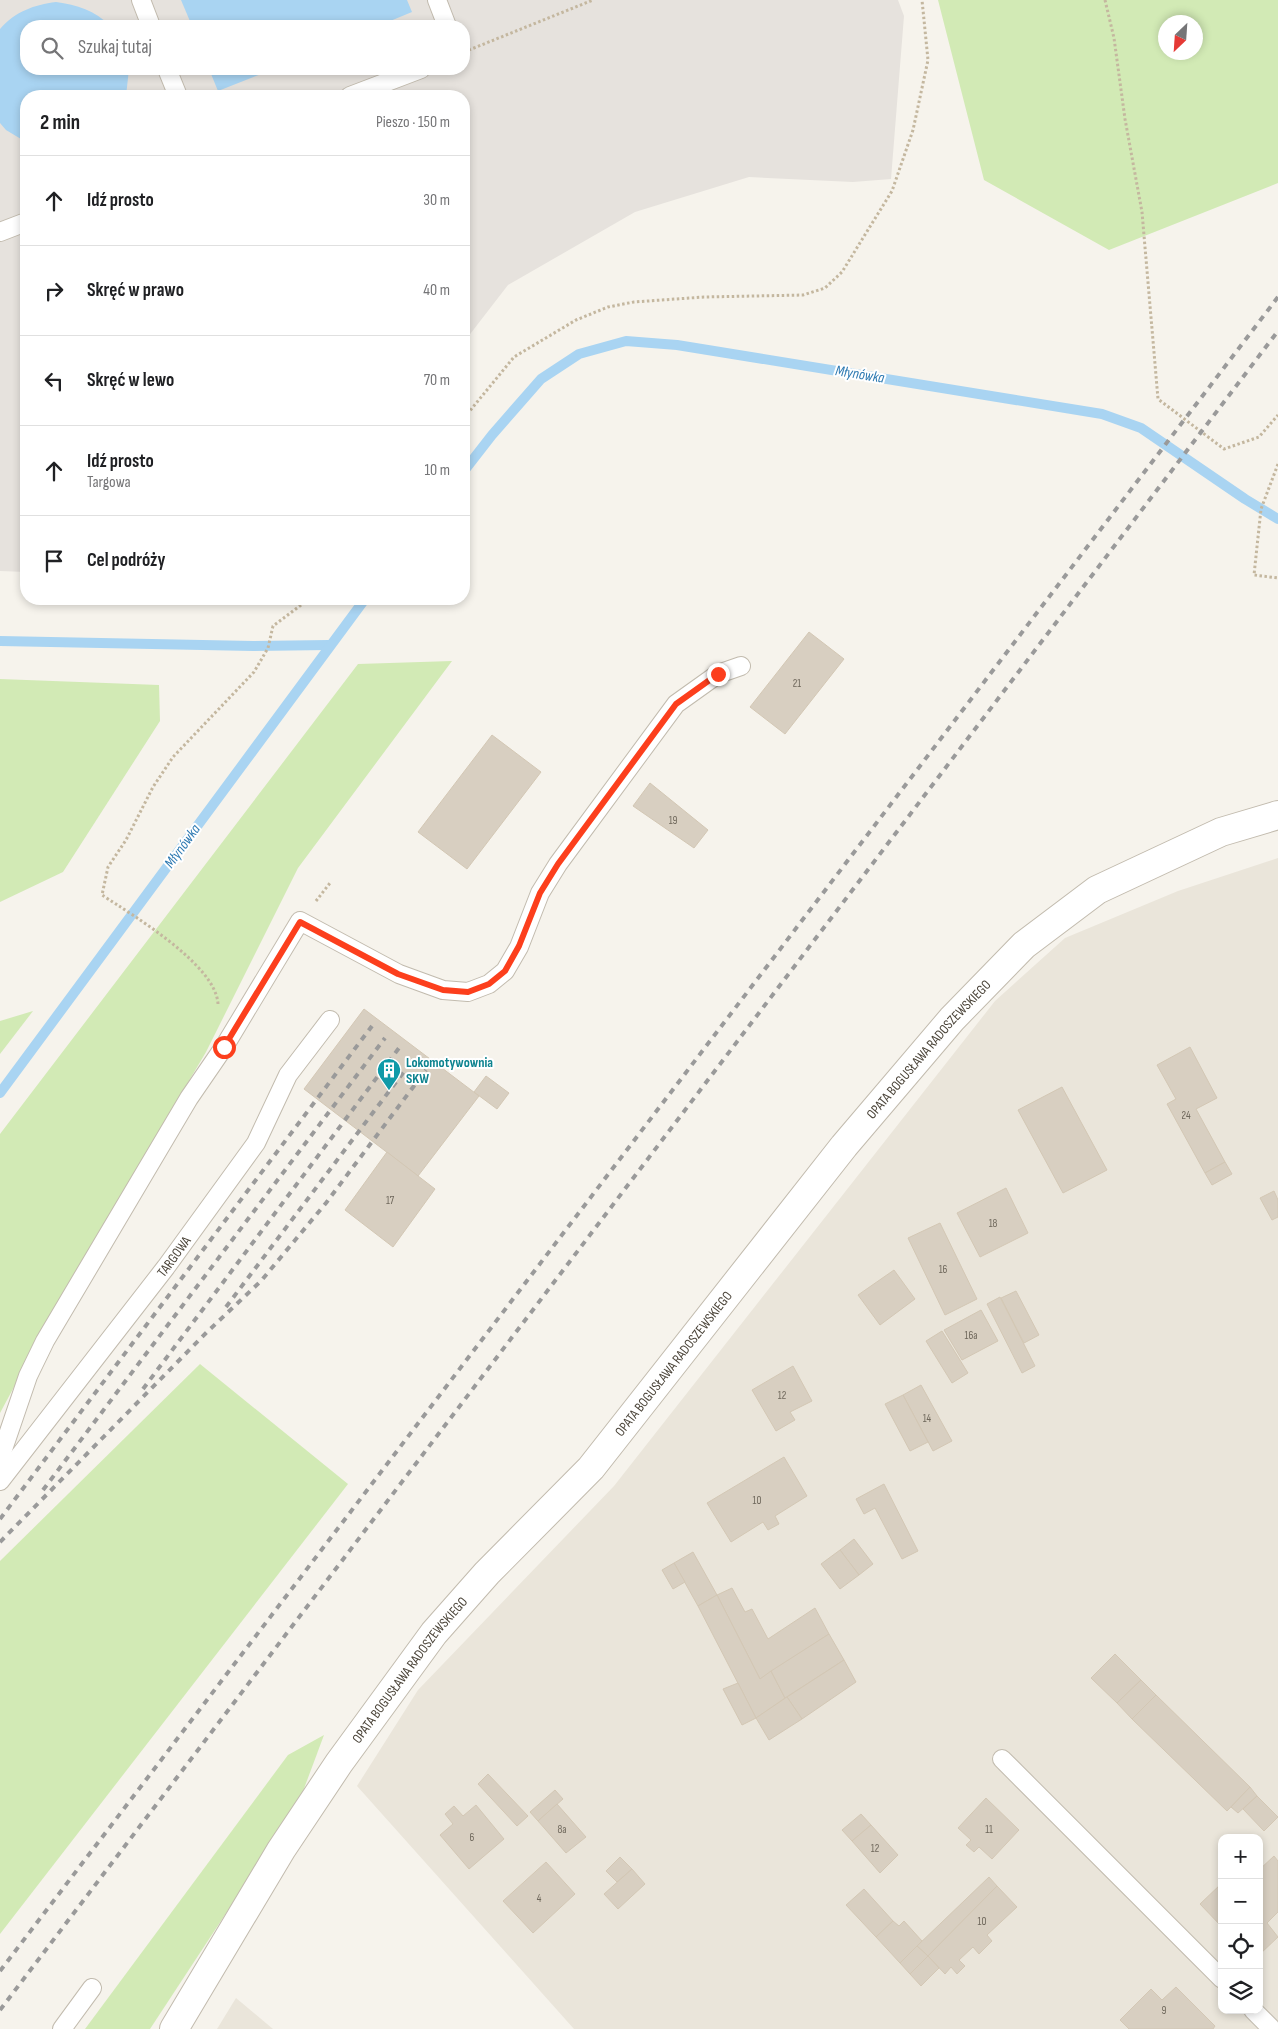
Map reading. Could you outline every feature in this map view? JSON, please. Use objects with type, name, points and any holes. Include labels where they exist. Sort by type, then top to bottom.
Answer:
[{"type":"street","name":"OPATA BOGUSŁAWA RADOSZEWSKIEGO","points":[[174,2029],[281,1850],[339,1763],[434,1632],[486,1573],[591,1468],[838,1154],[952,1019],[1024,945],[1096,890],[1222,832],[1278,815]]},
{"type":"lane","points":[[141,0],[149,20]]},
{"type":"lane","points":[[437,0],[445,20]]},
{"type":"lane","points":[[169,75],[176,90]]},
{"type":"lane","points":[[366,90],[405,75]]},
{"type":"lane","points":[[0,232],[20,224]]},
{"type":"lane","points":[[0,1458],[28,1376],[45,1341],[189,1098],[224,1047],[300,922],[398,974],[443,990],[468,992],[489,984],[505,971],[519,946],[540,893],[558,864],[676,704],[718,674],[741,666]]},
{"type":"lane","name":"TARGOWA","points":[[0,1481],[160,1274],[256,1143],[288,1075],[330,1020]]},
{"type":"lane","points":[[1002,1759],[1218,1975]]},
{"type":"lane","points":[[62,2029],[92,1988]]},
{"type":"lane","points":[[1258,2014],[1272,2029]]},
{"type":"path","points":[[470,50],[594,0]]},
{"type":"path","points":[[470,411],[514,357],[576,320],[608,307],[634,302],[684,298],[803,295],[825,288],[842,272],[892,191],[913,130],[928,60],[922,0]]},
{"type":"path","points":[[1104,0],[1114,38],[1125,119],[1142,212],[1158,399],[1224,449],[1259,437],[1278,415]]},
{"type":"path","points":[[1278,464],[1261,508],[1254,575],[1278,578]]},
{"type":"path","points":[[224,1047],[221,1035],[218,993],[189,957],[102,895],[108,866],[126,840],[153,786],[173,757],[254,672],[268,648],[273,626],[302,605]]},
{"type":"shaded area","points":[[0,0],[898,0],[904,16],[891,179],[853,182],[749,177],[635,212],[508,285],[470,334],[470,90],[20,90],[20,572],[0,571]]},
{"type":"shaded area","points":[[1278,858],[1278,2029],[574,2029],[357,1786],[418,1690],[614,1486],[995,1001],[1065,938],[1178,891]]},
{"type":"shaded area","points":[[236,1998],[273,2029],[217,2029]]},
{"type":"green space","points":[[938,0],[1278,0],[1278,183],[1109,250],[984,180]]},
{"type":"green space","points":[[452,661],[298,868],[206,1052],[77,1270],[0,1413],[0,1134],[358,664]]},
{"type":"green space","points":[[0,679],[159,685],[160,721],[63,872],[0,902]]},
{"type":"green space","points":[[33,1011],[0,1054],[0,1021]]},
{"type":"green space","points":[[200,1364],[348,1484],[0,1934],[0,1561]]},
{"type":"green space","points":[[324,1735],[299,1802],[150,2029],[85,2029],[288,1755]]},
{"type":"water","points":[[181,0],[407,0],[412,12],[393,20],[189,20]]},
{"type":"water","points":[[56,2],[71,5],[92,12],[104,20],[20,20],[20,75],[128,75],[127,90],[20,90],[20,138],[6,130],[0,123],[0,29],[19,13],[40,5]]},
{"type":"water","points":[[211,75],[259,75],[221,90],[218,90]]},
{"type":"building","points":[[809,632],[844,659],[785,734],[750,707]]},
{"type":"building","points":[[492,735],[541,772],[467,869],[418,832]]},
{"type":"building","points":[[650,783],[708,830],[694,848],[633,806]]},
{"type":"building","name":"Lokomotywownia SKW","points":[[364,1009],[479,1096],[418,1176],[304,1089]]},
{"type":"building","points":[[1190,1047],[1217,1098],[1196,1109],[1225,1162],[1205,1173],[1167,1104],[1176,1099],[1157,1065]]},
{"type":"building","points":[[486,1076],[509,1093],[497,1109],[474,1092]]},
{"type":"building","points":[[1062,1087],[1107,1170],[1063,1193],[1018,1110]]},
{"type":"building","points":[[387,1152],[435,1189],[393,1247],[345,1210]]},
{"type":"building","points":[[1225,1162],[1232,1174],[1212,1185],[1205,1173]]},
{"type":"building","points":[[1006,1188],[1028,1233],[980,1257],[957,1213]]},
{"type":"building","points":[[1274,1191],[1278,1200],[1278,1217],[1272,1220],[1260,1198]]},
{"type":"building","points":[[940,1223],[977,1299],[945,1315],[908,1238]]},
{"type":"building","points":[[894,1270],[915,1299],[880,1325],[858,1295]]},
{"type":"building","points":[[1016,1291],[1039,1335],[1024,1343],[1001,1298]]},
{"type":"building","points":[[1000,1297],[1035,1366],[1022,1373],[987,1304]]},
{"type":"building","points":[[981,1310],[998,1341],[962,1360],[944,1330]]},
{"type":"building","points":[[942,1331],[968,1373],[952,1383],[926,1341]]},
{"type":"building","points":[[793,1366],[812,1401],[790,1412],[795,1420],[776,1431],[752,1390]]},
{"type":"building","points":[[921,1385],[952,1441],[933,1451],[903,1395]]},
{"type":"building","points":[[903,1395],[928,1442],[910,1451],[885,1404]]},
{"type":"building","points":[[784,1457],[807,1496],[775,1516],[779,1524],[768,1530],[763,1522],[731,1542],[707,1503]]},
{"type":"building","points":[[884,1484],[918,1551],[902,1559],[875,1508],[864,1514],[856,1499]]},
{"type":"building","points":[[854,1539],[873,1564],[859,1575],[840,1550]]},
{"type":"building","points":[[840,1550],[859,1575],[840,1589],[821,1564]]},
{"type":"building","points":[[693,1552],[717,1595],[698,1606],[674,1563]]},
{"type":"building","points":[[674,1563],[685,1582],[673,1589],[662,1570]]},
{"type":"building","points":[[732,1588],[745,1612],[752,1609],[768,1639],[815,1608],[829,1634],[760,1679],[717,1595]]},
{"type":"building","points":[[717,1595],[760,1679],[771,1671],[785,1698],[756,1718],[698,1606]]},
{"type":"building","points":[[829,1634],[844,1660],[785,1698],[771,1671]]},
{"type":"building","points":[[1115,1654],[1141,1680],[1117,1703],[1091,1678]]},
{"type":"building","points":[[844,1660],[856,1682],[802,1719],[787,1697]]},
{"type":"building","points":[[1141,1680],[1156,1695],[1132,1719],[1117,1703]]},
{"type":"building","points":[[738,1683],[756,1718],[742,1725],[723,1689]]},
{"type":"building","points":[[1156,1695],[1250,1787],[1227,1811],[1132,1719]]},
{"type":"building","points":[[787,1697],[802,1719],[769,1740],[756,1718]]},
{"type":"building","points":[[488,1774],[528,1816],[517,1826],[478,1784]]},
{"type":"building","points":[[1250,1787],[1257,1796],[1238,1813],[1231,1807]]},
{"type":"building","points":[[555,1790],[563,1799],[538,1821],[530,1812]]},
{"type":"building","points":[[1257,1796],[1278,1817],[1264,1831],[1243,1809]]},
{"type":"building","points":[[986,1798],[1019,1830],[992,1859],[979,1847],[974,1852],[966,1845],[971,1840],[958,1828]]},
{"type":"building","points":[[557,1804],[586,1837],[566,1853],[538,1821]]},
{"type":"building","points":[[476,1805],[504,1839],[469,1869],[440,1835],[453,1824],[445,1814],[454,1806],[463,1816]]},
{"type":"building","points":[[861,1814],[871,1825],[852,1841],[842,1830]]},
{"type":"building","points":[[871,1825],[898,1855],[880,1873],[852,1841]]},
{"type":"building","points":[[1274,1856],[1278,1861],[1278,1912],[1267,1923],[1278,1937],[1263,1951],[1263,1879],[1263,1866]]},
{"type":"building","points":[[620,1857],[632,1869],[617,1882],[606,1871]]},
{"type":"building","points":[[546,1862],[575,1894],[533,1933],[503,1901]]},
{"type":"building","points":[[632,1869],[645,1884],[618,1909],[604,1894]]},
{"type":"building","points":[[989,1877],[997,1886],[928,1956],[917,1946]]},
{"type":"building","points":[[997,1886],[1017,1907],[987,1935],[992,1941],[979,1954],[973,1947],[959,1960],[965,1966],[957,1974],[951,1967],[945,1974],[928,1956]]},
{"type":"building","points":[[1218,1887],[1218,1923],[1200,1904]]},
{"type":"building","points":[[864,1889],[893,1921],[876,1937],[846,1905]]},
{"type":"building","points":[[893,1921],[899,1926],[904,1921],[922,1941],[900,1963],[876,1937]]},
{"type":"building","points":[[917,1946],[928,1956],[910,1974],[900,1963]]},
{"type":"building","points":[[928,1956],[939,1968],[921,1986],[910,1974]]},
{"type":"building","points":[[1176,1987],[1215,2026],[1213,2029],[1129,2029],[1120,2020],[1151,1989],[1162,2000]]},
{"type":"waterway","name":"Młynówka","points":[[470,463],[541,379],[579,354],[626,341],[677,345],[1102,414],[1141,428],[1245,499],[1278,519]]},
{"type":"waterway","name":"Młynówka","points":[[0,1093],[361,605]]},
{"type":"waterway","points":[[0,641],[253,646],[329,645]]},
{"type":"railway","points":[[0,1971],[1278,297]]},
{"type":"railway","points":[[0,2010],[1278,331]]},
{"type":"railway","points":[[0,1519],[372,1026]]},
{"type":"railway","points":[[43,1490],[385,1038]]},
{"type":"railway","points":[[143,1389],[399,1048]]},
{"type":"railway","points":[[226,1307],[412,1061]]},
{"type":"railway","points":[[0,1542],[206,1333],[261,1281],[326,1203],[426,1070]]},
{"type":"place","name":"Lokomotywownia SKW","points":[[389,1091]]},
{"type":"route","points":[[224,1047],[300,922],[398,974],[443,990],[468,992],[489,984],[505,971],[519,946],[528,918],[540,893],[558,864],[676,704],[718,674]]}]
